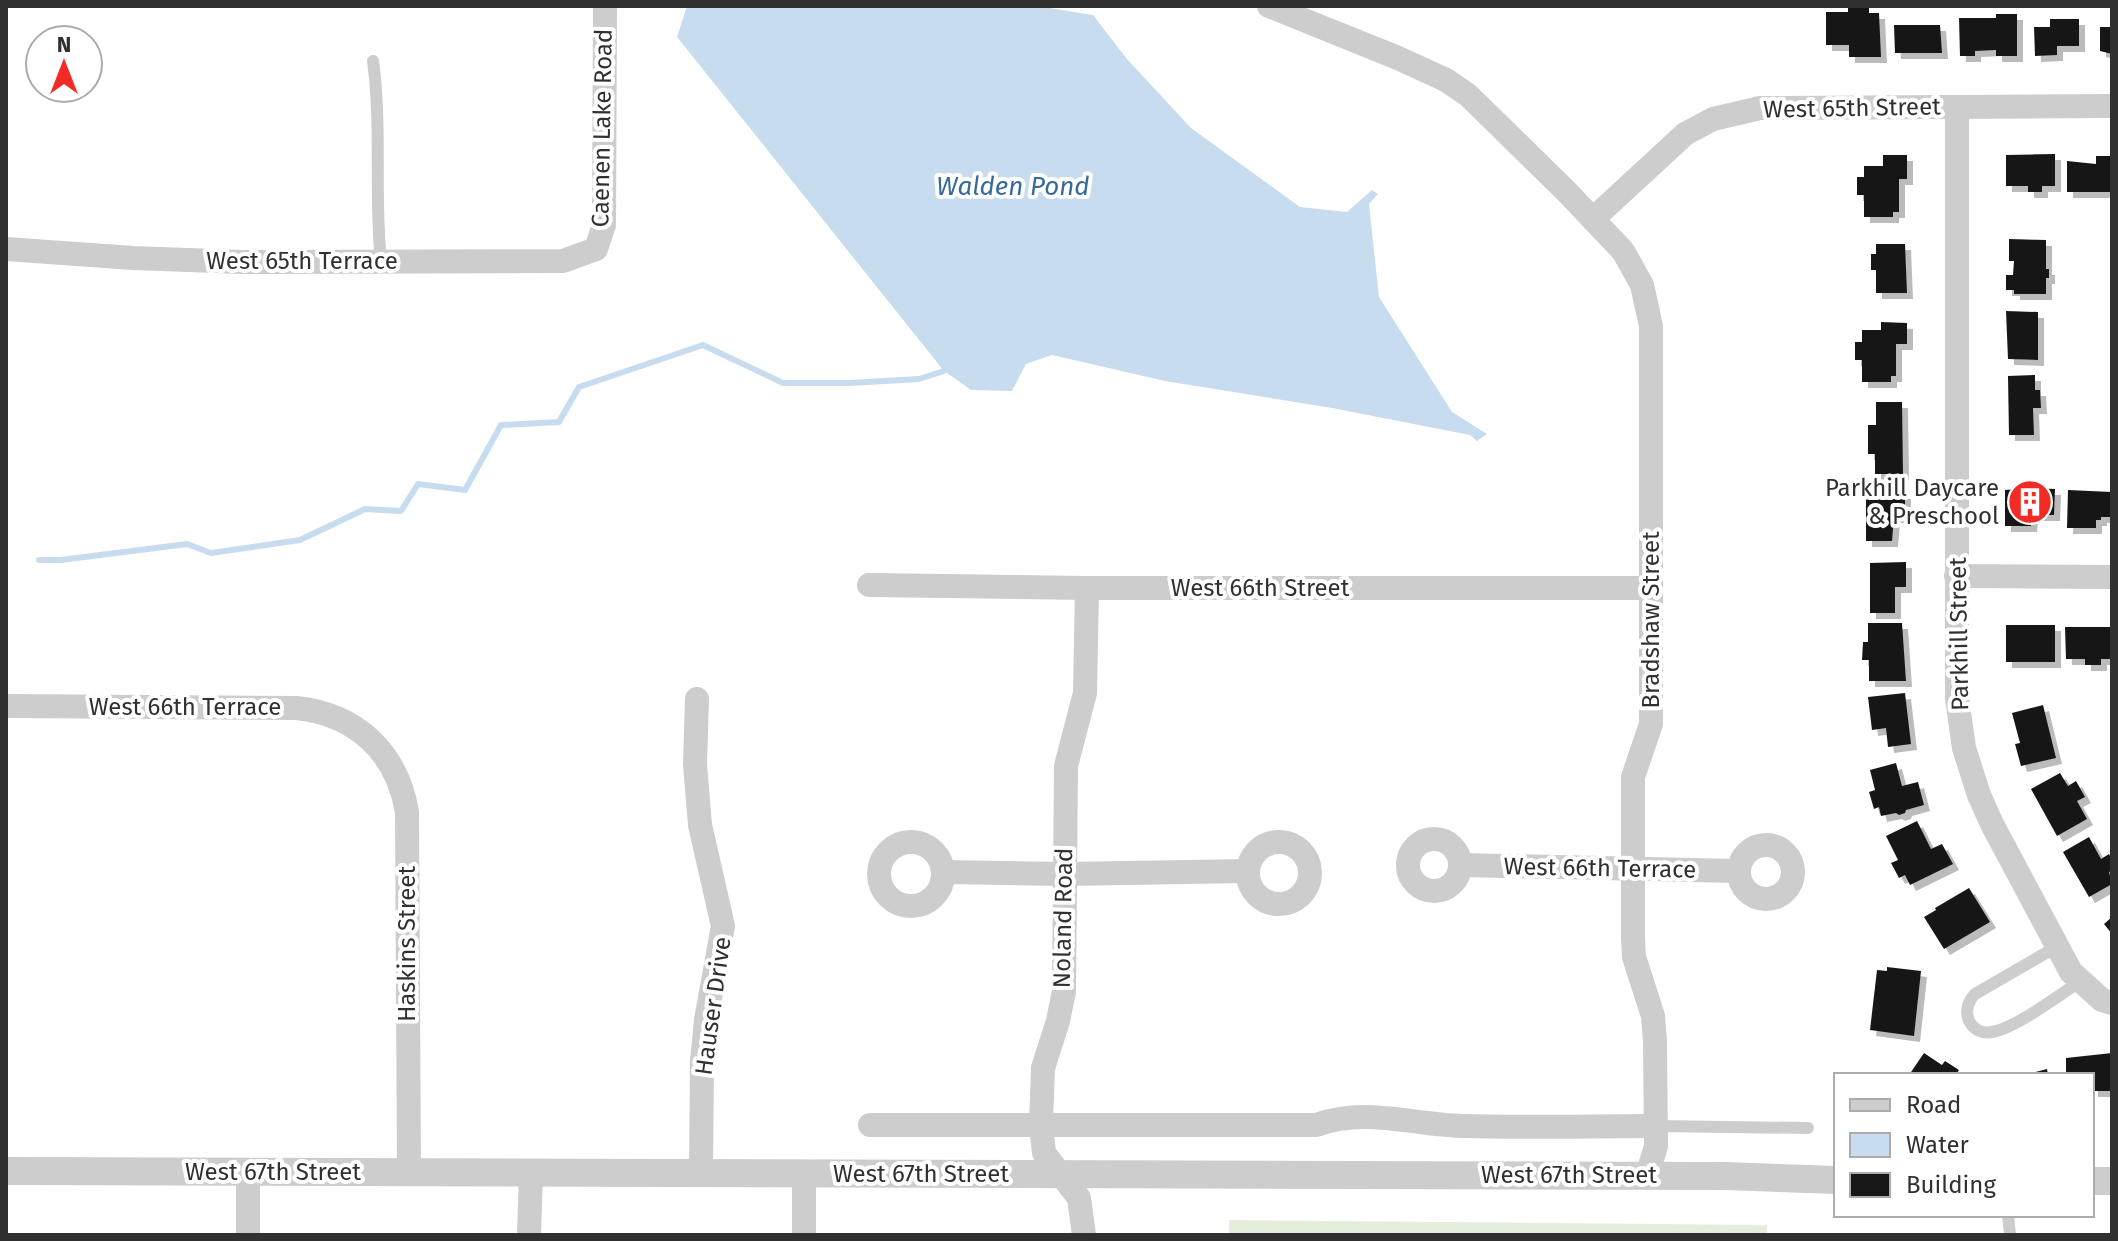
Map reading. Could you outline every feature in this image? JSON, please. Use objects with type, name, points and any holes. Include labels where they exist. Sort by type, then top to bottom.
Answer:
[{"type":"street","name":"Caenen Lake Road","points":[[596,249],[604,225],[605,6]]},
{"type":"street","points":[[1269,6],[1446,80],[1468,95],[1593,219]]},
{"type":"street","name":"West 65th Street","points":[[1593,219],[1685,134],[1713,119],[1760,108],[2112,106]]},
{"type":"street","name":"Parkhill Street","points":[[1957,107],[1957,698],[1964,748],[1979,795],[2058,946]]},
{"type":"street","name":"Bradshaw Street","points":[[1593,219],[1623,251],[1642,285],[1651,326],[1651,724],[1633,777],[1634,957],[1653,1016],[1656,1146],[1647,1176]]},
{"type":"street","name":"West 65th Terrace","points":[[6,249],[149,259],[563,261],[596,249]]},
{"type":"street","points":[[1956,576],[2112,577]]},
{"type":"street","name":"West 66th Street","points":[[869,585],[1651,588]]},
{"type":"street","name":"Noland Road","points":[[1084,1235],[1079,1198],[1044,1153],[1041,1125],[1043,1068],[1064,991],[1066,766],[1085,693],[1087,588]]},
{"type":"street","name":"Hauser Drive","points":[[697,699],[695,764],[700,825],[723,926],[702,1061],[701,1172]]},
{"type":"street","name":"West 66th Terrace","points":[[6,706],[296,708],[317,710],[360,729]]},
{"type":"street","name":"Haskins Street","points":[[360,729],[396,771],[407,812],[409,1173]]},
{"type":"street","name":"West 66th Terrace","points":[[1461,865],[1738,871]]},
{"type":"street","points":[[944,872],[1248,871]]},
{"type":"street","points":[[2058,946],[2071,972],[2102,1000],[2112,1003]]},
{"type":"street","name":"West 67th Street","points":[[870,1125],[1316,1125],[1338,1117],[1397,1117],[1428,1125],[1656,1126]]},
{"type":"street","name":"West 67th Street","points":[[6,1171],[1060,1173],[1834,1180]]},
{"type":"street","points":[[248,1173],[248,1235]]},
{"type":"street","points":[[529,1235],[531,1173]]},
{"type":"street","points":[[804,1174],[804,1235]]},
{"type":"lane","points":[[373,61],[378,96],[377,220],[381,261]]},
{"type":"lane","points":[[2058,946],[1975,994],[1968,1001],[1965,1011],[1968,1018],[1980,1030],[1993,1032],[2081,981]]},
{"type":"lane","points":[[1656,1126],[1808,1128]]},
{"type":"green space","points":[[1229,1220],[1767,1225],[1767,1235],[1229,1235]]},
{"type":"water","name":"Walden Pond","points":[[687,6],[1037,6],[1093,15],[1127,59],[1191,128],[1300,207],[1347,212],[1372,190],[1378,194],[1369,204],[1379,297],[1452,412],[1487,434],[1477,441],[1470,435],[1332,408],[1165,381],[1052,355],[1026,364],[1012,391],[971,390],[944,371],[677,37]]},
{"type":"building","points":[[1848,7],[1869,7],[1869,13],[1879,13],[1881,57],[1849,57],[1849,45],[1826,45],[1826,12],[1848,12]]},
{"type":"building","points":[[1996,14],[2017,14],[2017,56],[1996,56],[1996,50],[1975,51],[1975,56],[1960,56],[1959,18],[1996,18]]},
{"type":"building","points":[[2050,19],[2079,19],[2079,46],[2057,46],[2057,55],[2035,56],[2034,27],[2050,27]]},
{"type":"building","points":[[1894,25],[1940,25],[1942,53],[1895,53]]},
{"type":"building","points":[[2100,27],[2112,27],[2112,54],[2100,51]]},
{"type":"building","points":[[2055,154],[2055,186],[2042,186],[2042,192],[2028,192],[2028,186],[2006,186],[2006,155]]},
{"type":"building","points":[[1883,155],[1907,155],[1907,179],[1899,179],[1899,212],[1893,212],[1893,217],[1864,217],[1864,195],[1857,195],[1857,177],[1864,177],[1864,166],[1883,166]]},
{"type":"building","points":[[2096,156],[2112,156],[2112,192],[2067,192],[2067,161],[2096,164]]},
{"type":"building","points":[[2009,239],[2046,240],[2049,278],[2046,278],[2046,294],[2014,294],[2014,290],[2006,290],[2006,275],[2013,275],[2014,261],[2009,261]]},
{"type":"building","points":[[1876,244],[1905,244],[1907,293],[1876,293],[1876,270],[1871,270],[1871,254],[1876,254]]},
{"type":"building","points":[[2006,311],[2038,312],[2038,360],[2008,359]]},
{"type":"building","points":[[1881,322],[1907,323],[1907,344],[1896,344],[1896,376],[1891,376],[1891,382],[1862,382],[1862,360],[1855,360],[1855,342],[1862,342],[1862,330],[1881,330]]},
{"type":"building","points":[[2035,375],[2035,390],[2040,390],[2041,408],[2033,408],[2034,435],[2009,435],[2008,376]]},
{"type":"building","points":[[1876,402],[1902,402],[1903,474],[1875,474],[1875,454],[1868,454],[1868,425],[1876,425]]},
{"type":"building","name":"Parkhill Daycare & Preschool","points":[[2055,489],[2054,515],[2032,515],[2031,526],[2005,526],[2005,490]]},
{"type":"building","points":[[2068,490],[2112,492],[2112,517],[2096,520],[2096,528],[2067,528]]},
{"type":"building","points":[[1866,493],[1905,493],[1905,517],[1894,517],[1892,541],[1866,541]]},
{"type":"building","points":[[1906,562],[1906,587],[1895,587],[1895,613],[1870,613],[1870,563]]},
{"type":"building","points":[[1868,623],[1902,623],[1906,681],[1869,681],[1869,660],[1862,660],[1863,642],[1868,642]]},
{"type":"building","points":[[2006,625],[2055,625],[2055,662],[2006,662]]},
{"type":"building","points":[[2065,627],[2112,627],[2112,659],[2101,659],[2101,665],[2085,665],[2085,659],[2066,659]]},
{"type":"building","points":[[1905,693],[1911,744],[1888,747],[1886,728],[1872,730],[1868,697]]},
{"type":"building","points":[[2043,705],[2056,758],[2021,766],[2015,744],[2020,743],[2012,713]]},
{"type":"building","points":[[1896,763],[1902,786],[1918,782],[1924,805],[1899,815],[1881,816],[1879,807],[1874,809],[1869,792],[1875,790],[1870,770]]},
{"type":"building","points":[[2060,773],[2068,786],[2076,781],[2085,797],[2077,801],[2087,819],[2057,836],[2031,789]]},
{"type":"building","points":[[1917,821],[1931,849],[1942,844],[1953,864],[1910,885],[1905,875],[1899,878],[1891,863],[1898,860],[1886,836]]},
{"type":"building","points":[[2089,837],[2101,859],[2109,854],[2112,860],[2112,871],[2109,872],[2112,884],[2089,897],[2063,852]]},
{"type":"building","points":[[1969,888],[1990,922],[1944,949],[1924,917]]},
{"type":"building","points":[[2112,917],[2112,934],[2104,924]]},
{"type":"building","points":[[1887,967],[1921,971],[1914,1036],[1870,1030],[1877,970],[1887,971]]},
{"type":"building","points":[[1924,1053],[1942,1065],[1945,1061],[1959,1070],[1957,1073],[1910,1073]]},
{"type":"building","points":[[2112,1053],[2112,1091],[2094,1091],[2094,1073],[2066,1073],[2066,1058]]},
{"type":"waterway","points":[[39,560],[187,544],[211,553],[300,540],[365,509],[401,511],[418,484],[465,490],[501,425],[559,422],[579,387],[703,345],[783,383],[919,379],[944,371]]},
{"type":"place","name":"Parkhill Daycare & Preschool","points":[[2030,502]]}]
